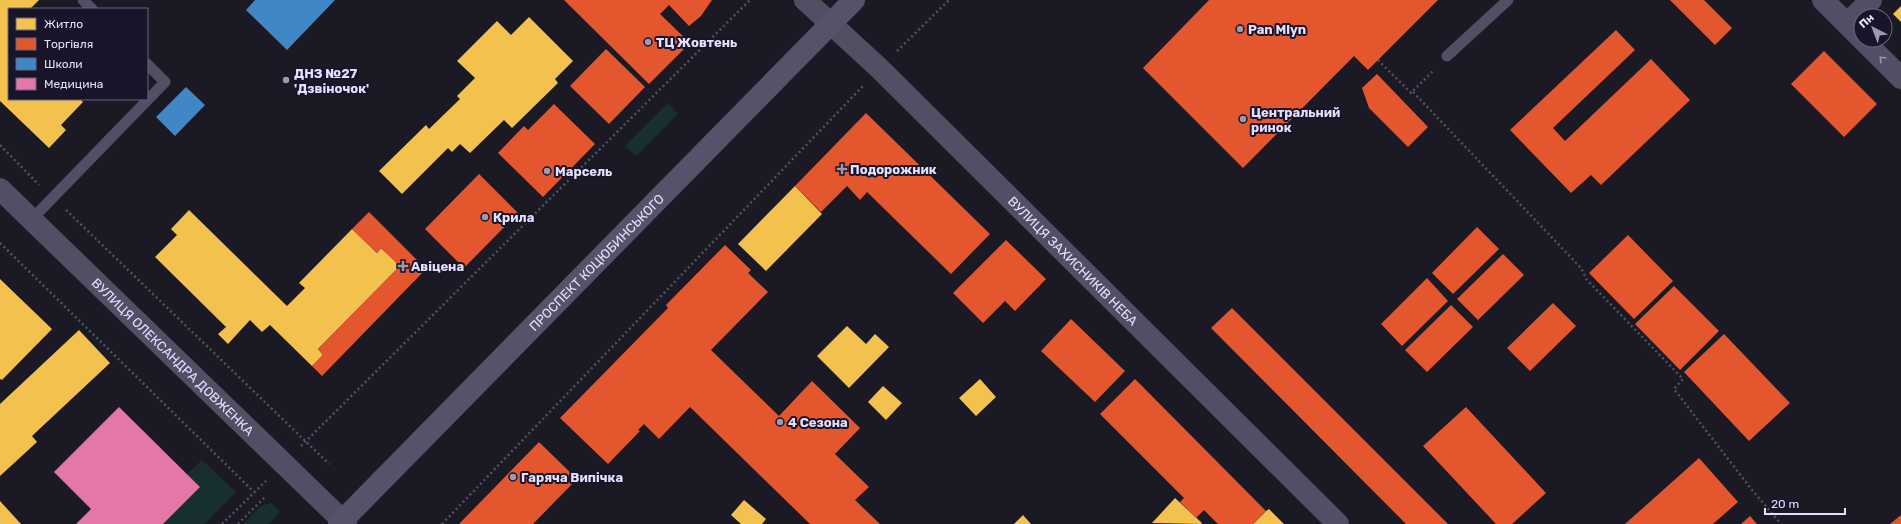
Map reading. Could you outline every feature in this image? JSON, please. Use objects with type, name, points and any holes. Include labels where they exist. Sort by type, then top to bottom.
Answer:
[{"type":"main road","name":"ПРОСПЕКТ КОЦЮБИНСЬКОГО","points":[[343,523],[854,0]]},
{"type":"street","name":"ВУЛИЦЯ ЗАХИСНИКІВ НЕБА","points":[[805,0],[880,68],[1332,522]]},
{"type":"street","points":[[1824,0],[1853,30]]},
{"type":"street","points":[[1872,48],[1901,78]]},
{"type":"street","name":"ВУЛИЦЯ ОЛЕКСАНДРА ДОВЖЕНКА","points":[[0,189],[343,523]]},
{"type":"lane","points":[[84,0],[91,8]]},
{"type":"lane","points":[[1448,56],[1508,0]]},
{"type":"lane","points":[[148,65],[165,82],[148,99]]},
{"type":"lane","points":[[32,219],[147,100]]},
{"type":"path","points":[[222,524],[750,0]]},
{"type":"path","points":[[442,524],[880,68],[949,0]]},
{"type":"path","points":[[1413,92],[1448,56]]},
{"type":"path","points":[[1378,60],[1411,93],[1413,92],[1581,268],[1587,280],[1683,379],[1674,389],[1752,490],[1781,524]]},
{"type":"path","points":[[0,145],[329,464]]},
{"type":"path","points":[[0,242],[254,492]]},
{"type":"path","points":[[238,524],[265,497]]},
{"type":"green space","points":[[668,103],[678,114],[636,156],[625,146]]},
{"type":"green space","points":[[202,460],[236,492],[204,524],[163,524],[200,487],[187,474]]},
{"type":"green space","points":[[271,503],[280,512],[268,524],[243,524],[261,506]]},
{"type":"building: Житло","points":[[0,0],[39,0],[31,8],[8,8],[8,100],[81,100],[83,102],[61,125],[66,130],[49,148],[0,101]]},
{"type":"building: Житло","points":[[1901,6],[1901,22],[1893,14]]},
{"type":"building: Житло","points":[[529,17],[573,61],[555,79],[558,83],[512,128],[504,120],[470,153],[460,144],[452,152],[448,148],[402,194],[379,171],[426,125],[429,129],[460,99],[457,96],[475,78],[457,61],[497,21],[511,35]]},
{"type":"building: Житло","points":[[795,186],[822,214],[766,271],[738,244]]},
{"type":"building: Житло","points":[[189,210],[287,306],[305,288],[299,283],[352,229],[377,253],[381,248],[400,266],[318,349],[323,355],[312,366],[270,325],[262,332],[250,320],[228,344],[218,334],[226,327],[155,257],[177,235],[171,229]]},
{"type":"building: Житло","points":[[0,279],[52,329],[2,380],[0,379]]},
{"type":"building: Житло","points":[[847,326],[866,344],[875,334],[889,347],[849,388],[817,356]]},
{"type":"building: Житло","points":[[79,330],[110,363],[32,436],[37,442],[0,476],[0,404]]},
{"type":"building: Житло","points":[[980,379],[996,397],[976,416],[959,398]]},
{"type":"building: Житло","points":[[883,386],[902,403],[886,420],[868,402]]},
{"type":"building: Житло","points":[[1175,498],[1202,523],[1152,523]]},
{"type":"building: Житло","points":[[744,500],[766,519],[762,524],[741,524],[731,515]]},
{"type":"building: Житло","points":[[0,501],[21,524],[0,524]]},
{"type":"building: Житло","points":[[1269,509],[1284,524],[1253,524],[1266,511]]},
{"type":"building: Житло","points":[[1023,515],[1031,524],[1014,524]]},
{"type":"building: Торгівля","name":"ТЦ Жовтень","points":[[564,0],[712,0],[701,16],[689,26],[669,5],[660,14],[690,43],[649,84]]},
{"type":"building: Торгівля","name":"Центральний ринок","points":[[1209,0],[1438,0],[1368,70],[1354,56],[1243,168],[1143,68]]},
{"type":"building: Торгівля","points":[[1670,0],[1704,0],[1732,28],[1715,45]]},
{"type":"building: Торгівля","points":[[1616,30],[1635,50],[1553,128],[1565,141],[1651,59],[1690,100],[1601,185],[1591,175],[1571,193],[1510,130]]},
{"type":"building: Торгівля","points":[[606,49],[645,87],[609,124],[570,86]]},
{"type":"building: Торгівля","points":[[1824,51],[1877,104],[1844,137],[1791,84]]},
{"type":"building: Торгівля","points":[[1377,74],[1428,127],[1408,147],[1369,108],[1362,88]]},
{"type":"building: Торгівля","points":[[554,104],[595,144],[543,197],[498,153],[524,126],[528,130]]},
{"type":"building: Торгівля","points":[[866,113],[990,234],[951,274],[867,192],[860,200],[847,186],[821,212],[795,186]]},
{"type":"building: Торгівля","points":[[479,174],[518,213],[464,268],[425,229]]},
{"type":"building: Торгівля","points":[[369,212],[426,269],[322,376],[312,366],[323,355],[318,349],[400,266],[381,248],[377,253],[352,229]]},
{"type":"building: Торгівля","points":[[1477,227],[1499,249],[1453,294],[1432,273]]},
{"type":"building: Торгівля","points":[[1628,235],[1673,281],[1634,319],[1589,273]]},
{"type":"building: Торгівля","points":[[1006,240],[1046,279],[1015,311],[1005,301],[983,323],[953,293]]},
{"type":"building: Торгівля","name":"4 Сезона","points":[[725,245],[751,270],[748,273],[768,292],[711,350],[779,416],[812,381],[860,428],[835,454],[869,487],[855,500],[880,524],[810,524],[690,407],[659,439],[644,424],[638,430],[640,431],[608,464],[560,418],[668,308],[666,305]]},
{"type":"building: Торгівля","points":[[1503,254],[1524,275],[1478,320],[1457,299]]},
{"type":"building: Торгівля","points":[[1427,278],[1448,301],[1402,346],[1381,324]]},
{"type":"building: Торгівля","points":[[1674,286],[1719,331],[1680,370],[1635,324]]},
{"type":"building: Торгівля","points":[[1553,303],[1576,326],[1530,371],[1507,348]]},
{"type":"building: Торгівля","points":[[1451,305],[1473,327],[1427,372],[1405,350]]},
{"type":"building: Торгівля","points":[[1232,308],[1448,524],[1406,524],[1211,328]]},
{"type":"building: Торгівля","points":[[1071,319],[1125,371],[1095,402],[1041,351]]},
{"type":"building: Торгівля","points":[[1724,334],[1790,403],[1749,441],[1684,372]]},
{"type":"building: Торгівля","points":[[1135,379],[1266,511],[1253,524],[1218,524],[1204,510],[1196,518],[1180,502],[1184,498],[1100,414]]},
{"type":"building: Торгівля","points":[[1466,407],[1546,493],[1512,524],[1496,524],[1423,446]]},
{"type":"building: Торгівля","points":[[539,442],[577,479],[533,524],[459,524]]},
{"type":"building: Торгівля","points":[[1699,458],[1738,502],[1713,524],[1625,524]]},
{"type":"building: Торгівля","points":[[1901,515],[1901,524],[1890,524]]},
{"type":"building: Торгівля","points":[[1750,516],[1757,524],[1741,524]]},
{"type":"building: Школи","points":[[255,0],[335,0],[287,50],[246,10]]},
{"type":"building: Школи","points":[[186,87],[205,105],[175,136],[156,117]]},
{"type":"building: Медицина","points":[[119,407],[200,487],[163,524],[76,524],[91,509],[54,472]]},
{"type":"place","name":"Pan Mlyn","points":[[1240,29]]},
{"type":"place","name":"ТЦ Жовтень","points":[[648,42]]},
{"type":"place","name":"ДНЗ №27 'Дзвіночок'","points":[[286,80]]},
{"type":"place","name":"Центральний ринок","points":[[1243,119]]},
{"type":"place","name":"Подорожник","points":[[842,169]]},
{"type":"place","name":"Марсель","points":[[547,171]]},
{"type":"place","name":"Крила","points":[[485,217]]},
{"type":"place","name":"Авіцена","points":[[403,266]]},
{"type":"place","name":"4 Сезона","points":[[780,422]]},
{"type":"place","name":"Гаряча Випічка","points":[[513,477]]}]
